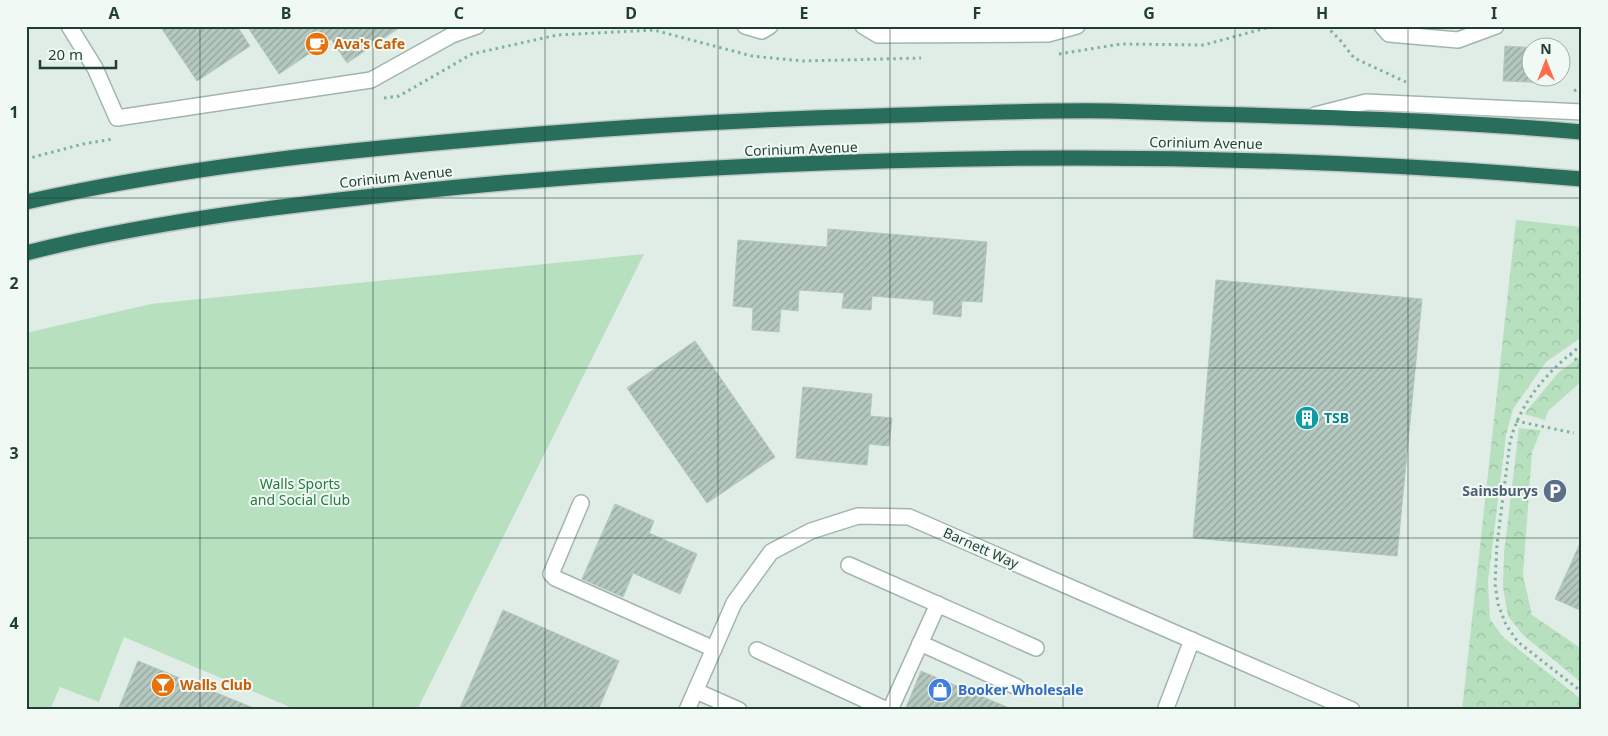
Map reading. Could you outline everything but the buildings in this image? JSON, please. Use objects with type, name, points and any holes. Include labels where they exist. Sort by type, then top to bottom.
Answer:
[{"type":"highway","name":"Corinium Avenue","points":[[26,202],[85,189],[186,172],[293,158],[442,142],[596,129],[735,121],[983,112],[1110,111],[1312,116],[1527,127],[1582,132]]},
{"type":"highway","name":"Corinium Avenue","points":[[26,253],[102,235],[193,219],[322,202],[456,187],[601,175],[739,167],[907,161],[1106,158],[1273,161],[1448,169],[1582,179]]},
{"type":"street","points":[[69,26],[95,68],[117,118],[370,80],[452,35],[477,26]]},
{"type":"street","points":[[745,26],[762,31],[770,26]]},
{"type":"street","points":[[863,26],[878,35],[1048,34],[1077,26]]},
{"type":"street","points":[[1382,26],[1388,34],[1458,40],[1496,26]]},
{"type":"street","points":[[1312,116],[1366,102],[1582,112]]},
{"type":"street","points":[[581,503],[551,574],[555,578],[714,649]]},
{"type":"street","name":"Barnett Way","points":[[687,710],[734,603],[771,552],[811,531],[858,516],[909,517],[1352,710]]},
{"type":"street","points":[[849,565],[1036,648]]},
{"type":"street","points":[[757,650],[888,710],[938,604]]},
{"type":"street","points":[[1166,708],[1192,640]]},
{"type":"street","points":[[920,643],[1017,687]]},
{"type":"street","points":[[696,691],[739,710]]},
{"type":"path","points":[[1052,54],[1121,44],[1204,45],[1272,26]]},
{"type":"path","points":[[1326,26],[1354,58],[1415,86]]},
{"type":"path","points":[[379,99],[398,96],[472,54],[557,35],[654,30],[752,56],[803,61],[922,58]]},
{"type":"path","points":[[1568,93],[1582,87]]},
{"type":"path","points":[[26,159],[83,144],[123,138]]},
{"type":"path","points":[[1582,346],[1570,354],[1540,384],[1523,407],[1516,421],[1510,442],[1497,544],[1495,584],[1498,604],[1506,625],[1518,642],[1582,692]]},
{"type":"path","points":[[1570,354],[1582,365]]},
{"type":"path","points":[[1516,421],[1574,433]]},
{"type":"green space","points":[[1516,220],[1582,227],[1582,337],[1546,362],[1513,409],[1506,435],[1488,581],[1490,619],[1503,637],[1582,700],[1582,710],[1462,710]]},
{"type":"green space","name":"Walls Sports and Social Club","points":[[644,254],[417,710],[297,710],[124,637],[99,702],[60,687],[50,710],[26,710],[26,333],[151,304]]},
{"type":"green space","points":[[1582,355],[1582,381],[1548,411],[1545,420],[1524,414],[1558,373]]},
{"type":"green space","points":[[1519,428],[1541,430],[1532,452],[1523,575],[1532,615],[1582,649],[1582,683],[1523,635],[1508,616],[1503,587],[1504,553]]},
{"type":"place","name":"Ava's Cafe","points":[[317,44]]},
{"type":"place","name":"TSB","points":[[1307,418]]},
{"type":"place","name":"Sainsburys","points":[[1555,491]]},
{"type":"place","name":"Walls Club","points":[[163,685]]},
{"type":"place","name":"Booker Wholesale","points":[[940,690]]}]
